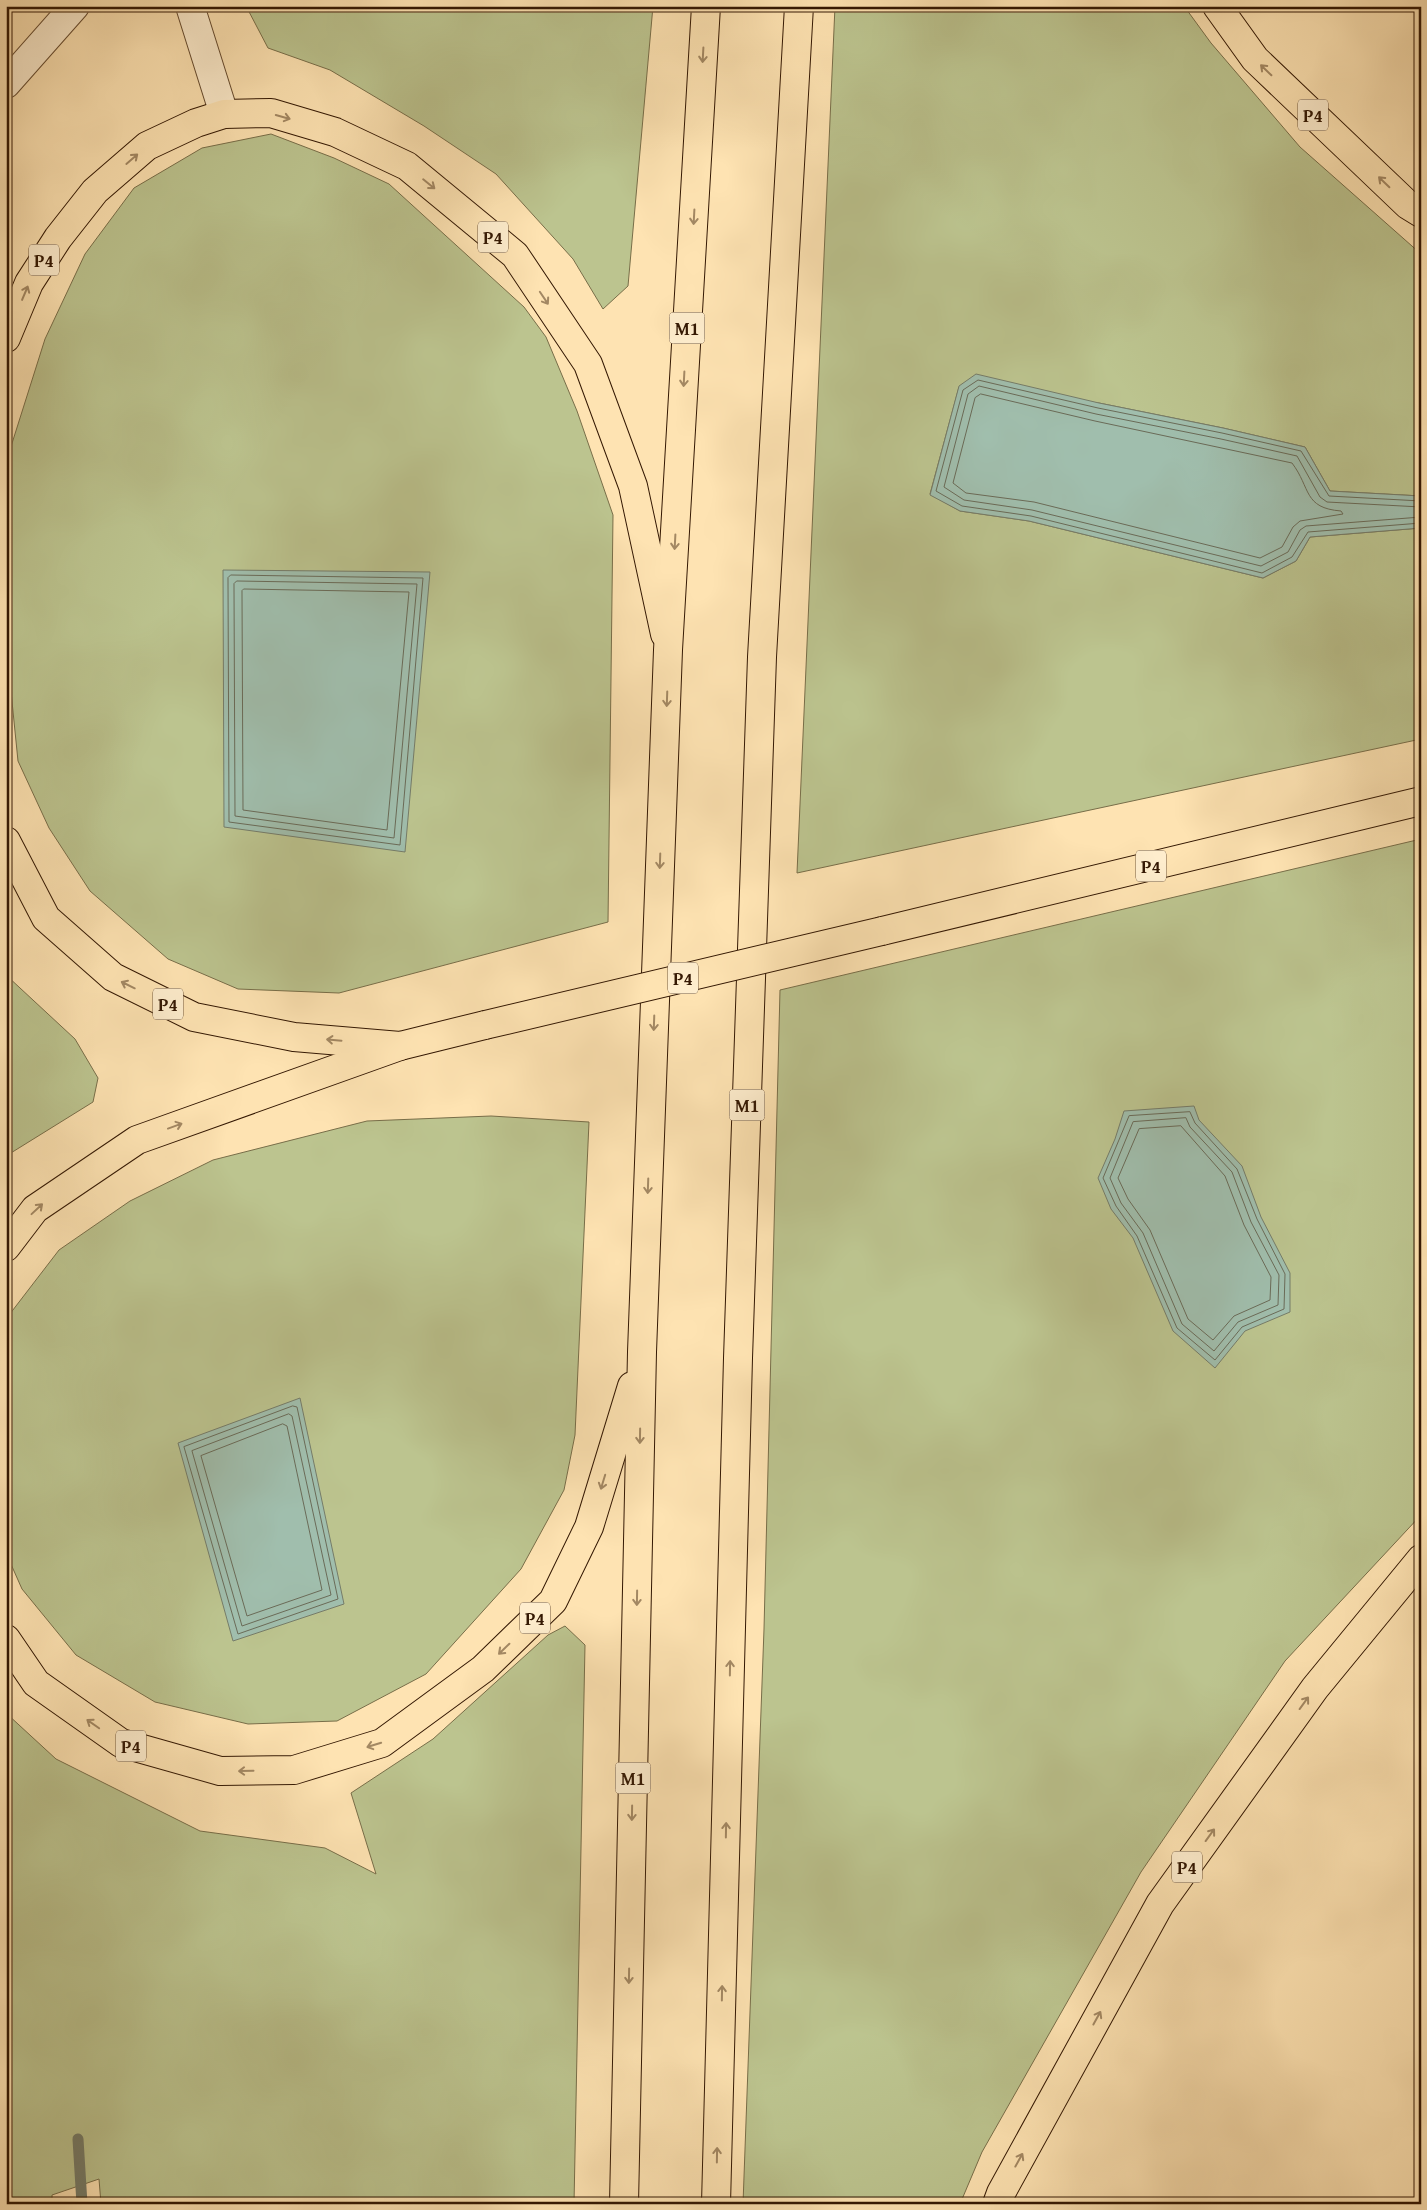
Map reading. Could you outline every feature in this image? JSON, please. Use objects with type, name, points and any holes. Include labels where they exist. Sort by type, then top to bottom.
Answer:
[{"type":"main road","name":"М1","points":[[624,2204],[642,1352],[668,650],[706,6]]},
{"type":"main road","name":"М1","points":[[716,2204],[738,1358],[762,667],[798,6]]},
{"type":"main road","name":"Р4","points":[[1217,6],[1255,59],[1408,205],[1421,213]]},
{"type":"main road","name":"Р4","points":[[6,338],[29,283],[58,238],[96,191],[147,146],[196,123],[224,114],[271,113],[335,132],[407,166],[515,255],[588,364],[633,486],[668,650]]},
{"type":"main road","name":"Р4","points":[[6,1247],[35,1209],[137,1140],[400,1046],[1421,801]]},
{"type":"main road","name":"Р4","points":[[6,841],[46,918],[112,977],[194,1017],[294,1037],[400,1046]]},
{"type":"main road","name":"Р4","points":[[6,1640],[36,1683],[121,1743],[220,1771],[294,1770],[382,1743],[483,1669],[553,1601],[589,1527],[642,1352]]},
{"type":"main road","name":"Р4","points":[[997,2204],[1001,2193],[1160,1904],[1315,1688],[1421,1559]]},
{"type":"street","points":[[6,84],[75,6]]},
{"type":"street","points":[[190,6],[224,114]]},
{"type":"green space","points":[[246,6],[653,6],[628,286],[603,309],[573,259],[496,174],[424,126],[330,70],[268,48]]},
{"type":"green space","points":[[835,6],[1184,6],[1211,43],[1300,147],[1421,254],[1421,496],[1330,491],[1305,447],[1099,403],[959,387],[930,494],[960,511],[1029,521],[1263,578],[1296,561],[1310,537],[1421,528],[1421,739],[797,873]]},
{"type":"green space","points":[[271,134],[334,158],[389,184],[524,307],[546,337],[577,411],[613,515],[608,922],[339,993],[238,989],[168,959],[90,891],[49,828],[18,761],[6,642],[8,456],[45,339],[85,254],[134,188],[202,148]]},
{"type":"green space","points":[[1421,839],[1421,1515],[1285,1661],[1141,1872],[982,2152],[960,2204],[743,2204],[764,1629],[780,990]]},
{"type":"green space","points":[[6,975],[75,1039],[98,1078],[93,1102],[6,1156]]},
{"type":"green space","points":[[491,1116],[589,1122],[575,1435],[564,1490],[521,1569],[426,1674],[337,1721],[248,1724],[155,1702],[76,1655],[22,1589],[6,1553],[6,1319],[59,1250],[130,1201],[213,1160],[367,1121]]},
{"type":"green space","points":[[565,1626],[585,1645],[574,2204],[101,2204],[99,2179],[52,2195],[52,2204],[6,2204],[6,1713],[56,1759],[200,1831],[325,1848],[376,1874],[351,1793],[433,1739],[548,1635]]},
{"type":"water","points":[[976,374],[1099,403],[1305,447],[1330,491],[1421,496],[1421,528],[1310,537],[1296,561],[1263,578],[1029,521],[960,511],[930,495],[959,386]]},
{"type":"water","points":[[223,570],[430,572],[405,852],[224,827]]},
{"type":"water","points":[[1194,1106],[1199,1120],[1242,1166],[1261,1217],[1290,1273],[1290,1312],[1245,1331],[1215,1368],[1173,1331],[1133,1238],[1111,1209],[1098,1178],[1115,1139],[1124,1111]]},
{"type":"water","points":[[300,1398],[344,1604],[233,1641],[178,1443]]},
{"type":"waterway","points":[[78,2139],[82,2204]]}]
